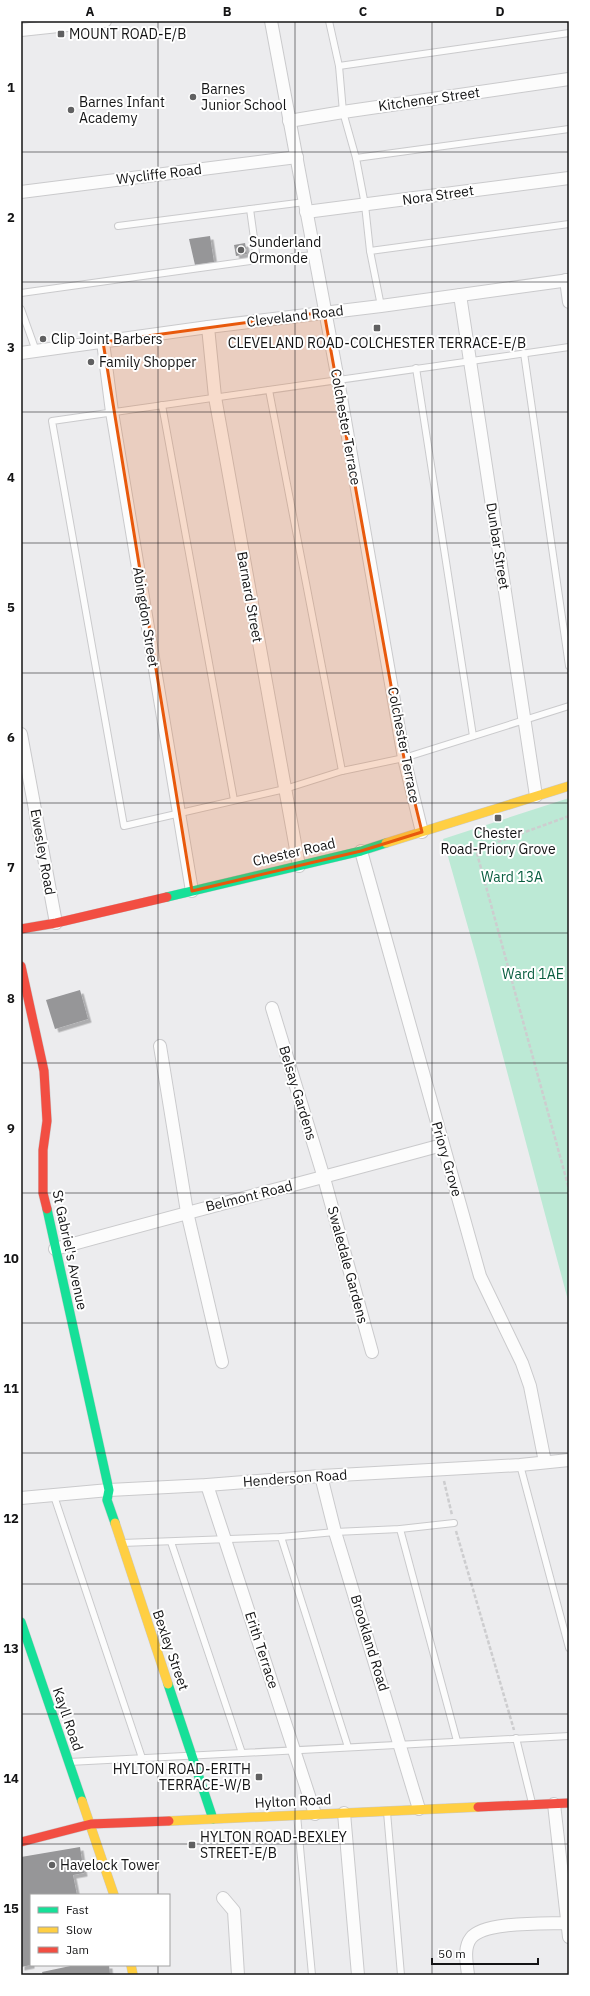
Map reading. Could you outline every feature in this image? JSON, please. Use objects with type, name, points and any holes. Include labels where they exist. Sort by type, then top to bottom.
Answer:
[{"type":"street","points":[[21,30],[104,21]]},
{"type":"street","name":"Colchester Terrace","points":[[271,21],[315,255],[324,312],[338,380],[404,758],[422,832]]},
{"type":"street","name":"Kitchener Street","points":[[289,121],[569,80]]},
{"type":"street","name":"Wycliffe Road","points":[[21,192],[296,157]]},
{"type":"street","name":"Nora Street","points":[[306,207],[365,205],[569,178]]},
{"type":"street","points":[[567,280],[569,302]]},
{"type":"street","name":"Cleveland Road","points":[[21,353],[567,280]]},
{"type":"street","name":"Dunbar Street","points":[[460,295],[536,796]]},
{"type":"street","name":"Barnard Street","points":[[208,327],[215,398],[298,866]]},
{"type":"street","name":"Abingdon Street","points":[[102,342],[112,412],[192,891]]},
{"type":"street","name":"Ewesley Road","points":[[21,734],[56,923]]},
{"type":"street","name":"Chester Road","points":[[21,929],[56,923],[362,851],[569,786]]},
{"type":"street","name":"Priory Grove","points":[[362,851],[442,1145],[480,1276],[511,1339],[530,1386],[545,1462]]},
{"type":"street","name":"St Gabriel's Avenue","points":[[21,966],[24,996],[44,1071],[47,1121],[42,1150],[43,1193],[109,1490]]},
{"type":"street","name":"Belsay Gardens","points":[[272,1008],[324,1178]]},
{"type":"street","points":[[160,1046],[187,1212],[222,1362]]},
{"type":"street","name":"Belmont Road","points":[[55,1249],[187,1212],[324,1178],[442,1145]]},
{"type":"street","name":"Swaledale Gardens","points":[[324,1178],[372,1352]]},
{"type":"street","name":"Henderson Road","points":[[21,1498],[109,1490],[520,1465],[569,1460]]},
{"type":"street","name":"Brookland Road","points":[[321,1476],[335,1532],[401,1744],[419,1809]]},
{"type":"street","name":"Erith Terrace","points":[[207,1485],[315,1814]]},
{"type":"street","name":"Bexley Street","points":[[109,1490],[107,1500],[120,1543],[213,1819]]},
{"type":"street","name":"Kayll Road","points":[[21,1622],[24,1643],[68,1762],[114,1894]]},
{"type":"street","name":"Hylton Road","points":[[21,1842],[90,1824],[569,1803]]},
{"type":"street","points":[[554,1804],[569,1937]]},
{"type":"street","points":[[344,1812],[358,1975]]},
{"type":"street","points":[[223,1898],[234,1911],[238,1975]]},
{"type":"street","points":[[468,1975],[467,1946],[471,1938],[477,1933],[491,1928],[568,1923]]},
{"type":"lane","points":[[329,21],[339,66],[343,112],[356,158],[365,205],[370,251],[381,306]]},
{"type":"lane","points":[[339,66],[569,33]]},
{"type":"lane","points":[[356,158],[569,129]]},
{"type":"lane","points":[[118,226],[250,209],[306,207]]},
{"type":"lane","points":[[250,209],[257,260]]},
{"type":"lane","points":[[370,251],[569,224]]},
{"type":"lane","points":[[21,293],[257,260],[315,255]]},
{"type":"lane","points":[[21,309],[36,351]]},
{"type":"lane","points":[[569,347],[52,421],[124,826],[285,788],[342,771],[404,758],[569,706]]},
{"type":"lane","points":[[524,353],[569,666]]},
{"type":"lane","points":[[416,368],[473,736]]},
{"type":"lane","points":[[269,390],[342,771]]},
{"type":"lane","points":[[162,405],[234,800]]},
{"type":"lane","points":[[520,1465],[569,1648]]},
{"type":"lane","points":[[54,1496],[142,1758]]},
{"type":"lane","points":[[120,1543],[281,1538],[335,1532],[400,1530],[454,1523]]},
{"type":"lane","points":[[400,1530],[457,1741]]},
{"type":"lane","points":[[281,1538],[348,1747]]},
{"type":"lane","points":[[171,1542],[242,1753]]},
{"type":"lane","points":[[68,1762],[569,1736]]},
{"type":"lane","points":[[516,1738],[533,1804]]},
{"type":"lane","points":[[387,1811],[402,1975]]},
{"type":"lane","points":[[297,1815],[312,1975]]},
{"type":"path","points":[[569,816],[476,850],[569,1189]]},
{"type":"path","points":[[441,1469],[454,1523],[516,1738]]},
{"type":"highlighted area","points":[[324,312],[404,758],[422,832],[361,851],[192,891],[103,342]]},
{"type":"green space","points":[[569,798],[569,1304],[477,959],[443,839]]},
{"type":"building","points":[[210,236],[214,262],[195,265],[189,239]]},
{"type":"building","name":"Sunderland Ormonde","points":[[245,243],[247,254],[236,256],[234,245]]},
{"type":"building","points":[[80,990],[88,1019],[55,1029],[46,1000]]},
{"type":"building","points":[[80,1847],[84,1873],[73,1875],[77,1894],[30,1894],[30,1965],[21,1967],[21,1857]]},
{"type":"building","points":[[70,1966],[109,1966],[110,1975],[43,1975],[42,1972]]},
{"type":"traffic: fast","points":[[167,897],[361,851],[386,843]]},
{"type":"traffic: fast","points":[[47,1209],[109,1490],[107,1500],[115,1523]]},
{"type":"traffic: fast","points":[[21,1622],[82,1801]]},
{"type":"traffic: fast","points":[[168,1684],[213,1819]]},
{"type":"traffic: slow","points":[[386,843],[569,786]]},
{"type":"traffic: slow","points":[[115,1523],[168,1684]]},
{"type":"traffic: slow","points":[[82,1801],[114,1894]]},
{"type":"traffic: slow","points":[[169,1821],[478,1807]]},
{"type":"traffic: slow","points":[[131,1966],[133,1975]]},
{"type":"traffic: jam","points":[[21,929],[56,923],[167,897]]},
{"type":"traffic: jam","points":[[21,966],[44,1071],[47,1121],[43,1150],[43,1193],[47,1209]]},
{"type":"traffic: jam","points":[[478,1807],[569,1803]]},
{"type":"traffic: jam","points":[[21,1842],[91,1824],[169,1821]]},
{"type":"place","name":"MOUNT ROAD-E/B","points":[[61,34]]},
{"type":"place","name":"Barnes Junior School","points":[[193,97]]},
{"type":"place","name":"Barnes Infant Academy","points":[[71,110]]},
{"type":"place","name":"Sunderland Ormonde","points":[[241,250]]},
{"type":"place","name":"CLEVELAND ROAD-COLCHESTER TERRACE-E/B","points":[[377,328]]},
{"type":"place","name":"Clip Joint Barbers","points":[[43,339]]},
{"type":"place","name":"Family Shopper","points":[[91,362]]},
{"type":"place","name":"Chester Road-Priory Grove","points":[[498,818]]},
{"type":"place","name":"HYLTON ROAD-ERITH TERRACE-W/B","points":[[259,1777]]},
{"type":"place","name":"HYLTON ROAD-BEXLEY STREET-E/B","points":[[192,1845]]},
{"type":"place","name":"Havelock Tower","points":[[52,1865]]},
{"type":"park label","name":"Ward 13A","points":[[512,877]]},
{"type":"park label","name":"Ward 1AE","points":[[533,974]]}]
